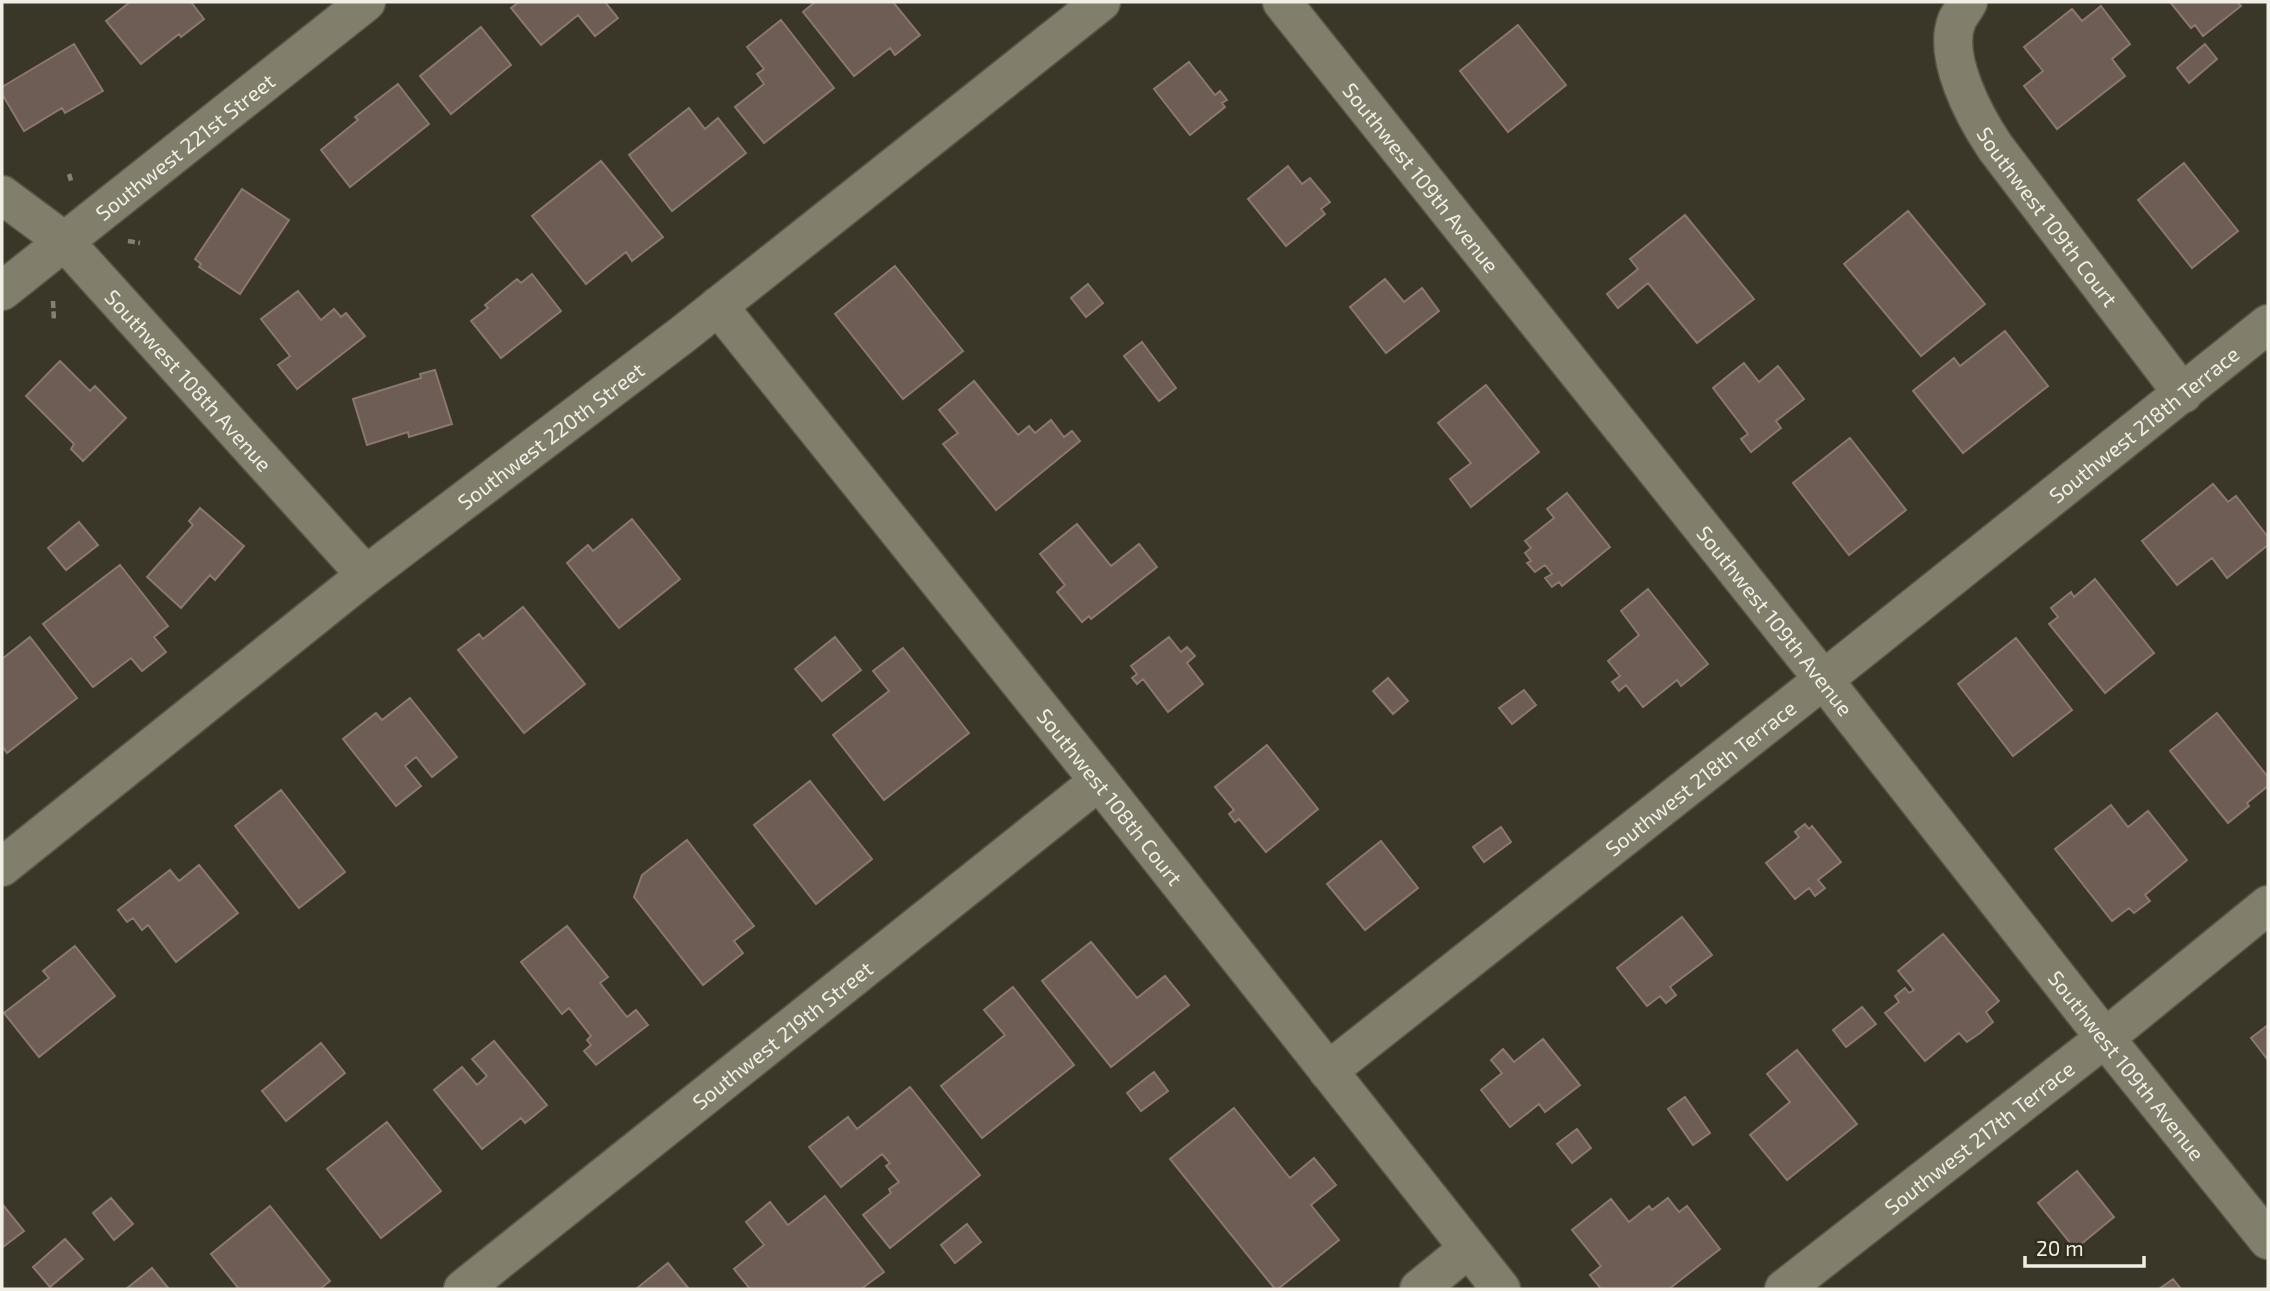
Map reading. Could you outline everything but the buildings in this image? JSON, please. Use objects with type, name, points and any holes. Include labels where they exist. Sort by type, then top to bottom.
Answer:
[{"type":"street","name":"Southwest 221st Street","points":[[2,291],[366,2]]},
{"type":"street","name":"Southwest 220th Street","points":[[2,867],[366,575],[718,306],[1101,2]]},
{"type":"street","name":"Southwest 109th Avenue","points":[[1282,2],[2268,1240]]},
{"type":"street","name":"Southwest 109th Court","points":[[1962,12],[1955,53],[1962,84],[1975,117],[2003,158],[2183,394]]},
{"type":"street","name":"Southwest 108th Avenue","points":[[2,195],[64,241],[366,575]]},
{"type":"street","name":"Southwest 108th Court","points":[[718,306],[1100,781],[1501,1289]]},
{"type":"street","name":"Southwest 218th Terrace","points":[[1328,1070],[1823,680],[2268,324]]},
{"type":"street","name":"Southwest 219th Street","points":[[463,1289],[1100,781]]},
{"type":"street","name":"Southwest 217th Terrace","points":[[1784,1289],[2105,1038],[2268,905]]},
{"type":"street","points":[[1419,1289],[1468,1249]]}]
